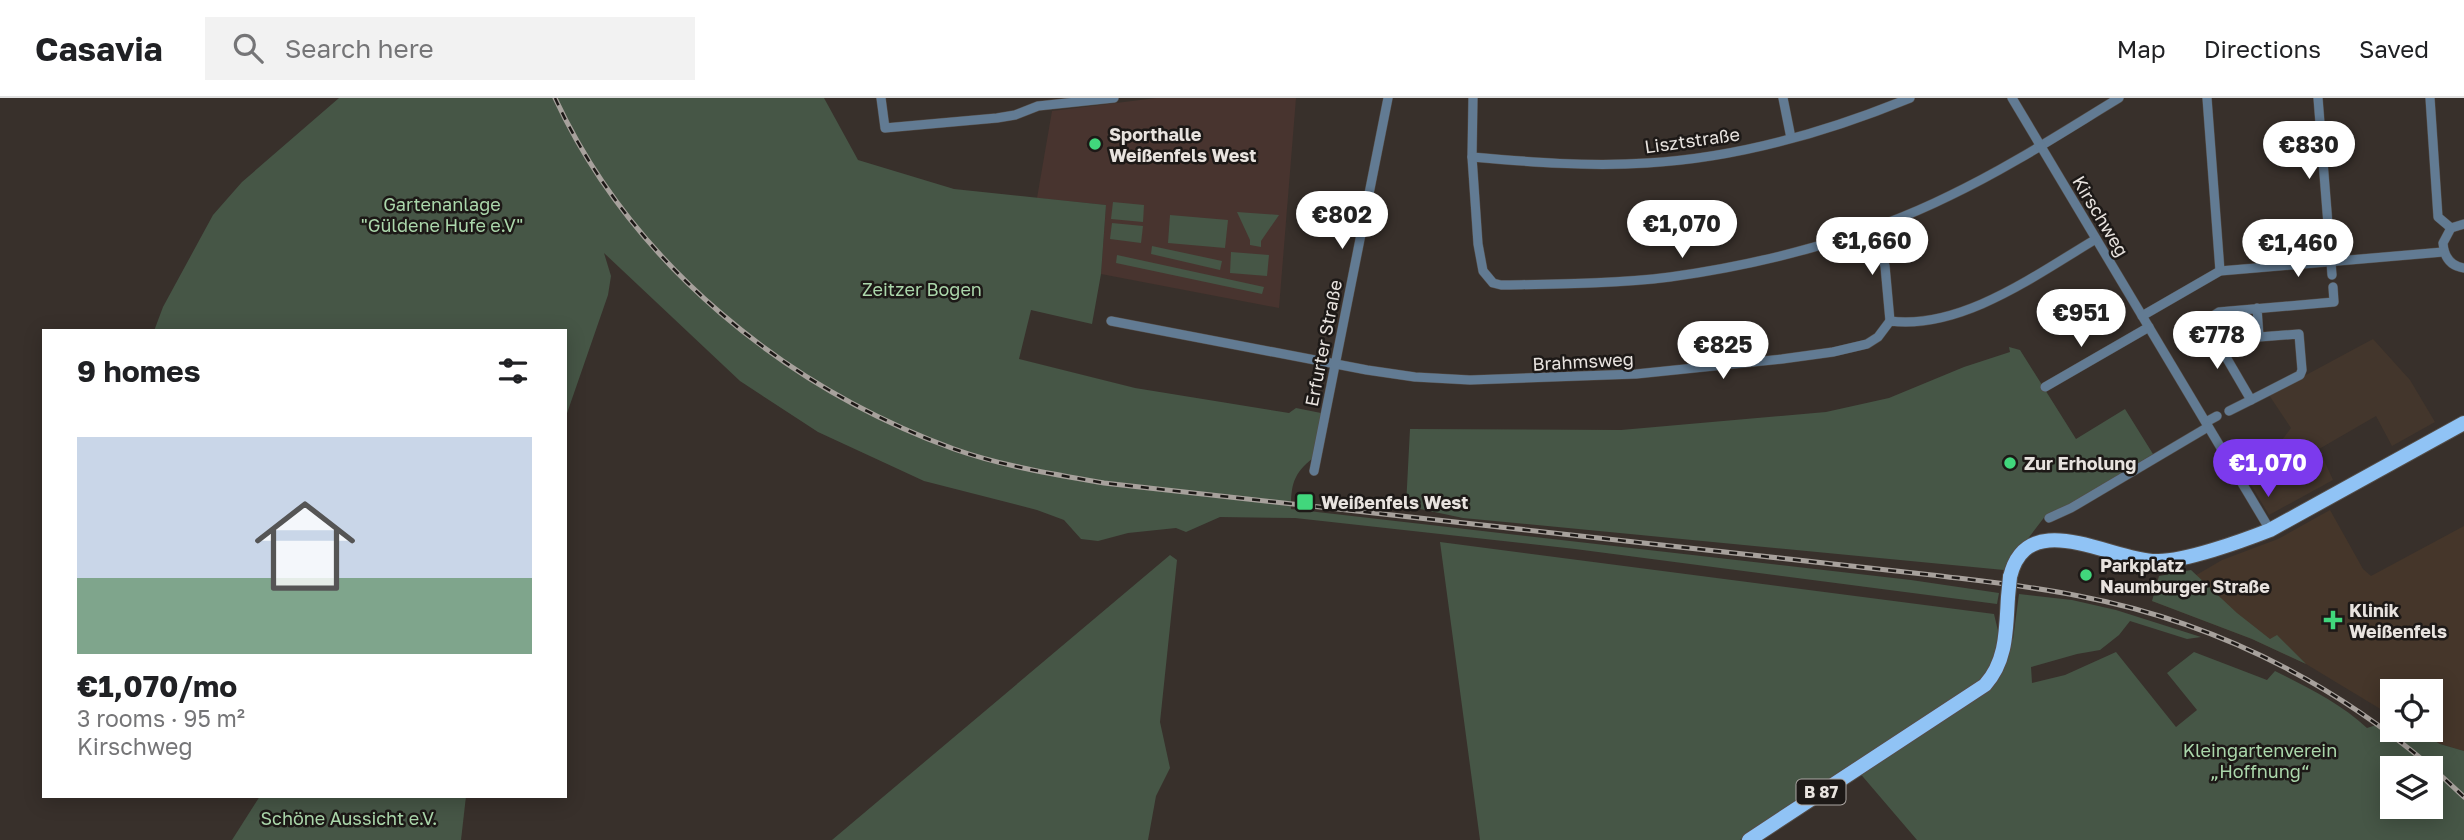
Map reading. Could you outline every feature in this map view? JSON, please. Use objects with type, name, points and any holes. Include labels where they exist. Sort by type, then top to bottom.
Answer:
[{"type":"main road","name":"B 87","points":[[1749,840],[1984,685],[1995,672],[2002,656],[2010,577],[2020,556],[2032,546],[2046,540],[2069,540],[2136,559],[2177,559],[2270,530],[2464,422]]},
{"type":"street","points":[[881,98],[884,128],[997,118],[1015,115],[1038,106],[1114,98]]},
{"type":"street","name":"Erfurter Straße","points":[[1314,471],[1388,98]]},
{"type":"street","points":[[1472,98],[1472,157],[1478,244],[1481,263],[1488,278],[1501,285],[1597,284],[1671,277],[1758,260],[1873,229],[1950,196],[2119,98]]},
{"type":"street","points":[[1783,98],[1791,138]]},
{"type":"street","name":"Lisztstraße","points":[[1472,157],[1595,164],[1648,163],[1719,154],[1839,124],[1910,98]]},
{"type":"street","name":"Kirschweg","points":[[2012,98],[2270,530]]},
{"type":"street","points":[[2207,98],[2220,271]]},
{"type":"street","points":[[2318,98],[2332,275]]},
{"type":"street","points":[[2430,98],[2438,217],[2451,228]]},
{"type":"street","points":[[2464,224],[2451,228],[2445,235],[2443,251],[2453,265],[2464,268]]},
{"type":"street","points":[[1873,229],[1885,266],[1890,321],[1927,321],[1972,308],[2011,290],[2096,239]]},
{"type":"street","points":[[2142,316],[2220,271],[2443,251]]},
{"type":"street","points":[[2250,400],[2205,321],[2219,312],[2334,302],[2333,287]]},
{"type":"street","points":[[2228,411],[2300,375],[2302,370],[2299,334],[2259,337],[2258,309]]},
{"type":"street","name":"Brahmsweg","points":[[1111,321],[1415,377],[1470,380],[1636,374],[1833,352],[1874,341],[1890,321]]},
{"type":"street","points":[[2045,387],[2149,327]]},
{"type":"street","points":[[2049,518],[2071,508],[2217,416]]},
{"type":"shaded area","points":[[1156,98],[1296,98],[1279,308],[1101,274],[1106,205],[1037,198],[1052,111]]},
{"type":"shaded area","points":[[2373,339],[2410,380],[2435,422],[2392,446],[2376,416],[2319,449],[2333,480],[2269,515],[2241,468],[2279,444],[2291,428],[2269,395]]},
{"type":"shaded area","name":"Klinik Weißenfels","points":[[2330,510],[2363,569],[2371,576],[2464,526],[2464,751],[2437,742],[2443,742],[2443,679],[2380,679],[2380,709],[2306,664],[2252,639],[2152,601],[2222,560],[2278,539]]},
{"type":"green space","points":[[339,98],[824,98],[858,160],[954,189],[1106,205],[1101,274],[1092,324],[1031,310],[1019,359],[1135,388],[1289,413],[1296,408],[1321,413],[1313,458],[1294,480],[1291,509],[1911,580],[1999,593],[1997,604],[1575,549],[1295,518],[1220,517],[1186,532],[1176,528],[1128,533],[1098,541],[1081,539],[1064,520],[1037,510],[924,481],[818,432],[740,381],[604,253],[611,276],[608,295],[567,413],[567,329],[155,329],[163,307],[213,215],[242,182]]},
{"type":"green space","points":[[1113,202],[1144,205],[1143,222],[1111,219]]},
{"type":"green space","points":[[1237,212],[1279,215],[1261,241],[1261,247],[1250,245]]},
{"type":"green space","points":[[1170,215],[1228,220],[1225,248],[1168,243]]},
{"type":"green space","points":[[1112,223],[1143,226],[1141,243],[1110,239]]},
{"type":"green space","points":[[1152,246],[1222,261],[1220,270],[1151,254]]},
{"type":"green space","points":[[1231,252],[1269,255],[1267,276],[1230,273]]},
{"type":"green space","points":[[1117,255],[1264,287],[1262,294],[1116,263]]},
{"type":"green space","points":[[2009,347],[2020,350],[2076,439],[2125,409],[2153,454],[2072,503],[2046,515],[2004,570],[1463,518],[1406,506],[1410,429],[1621,430],[1826,412],[1889,398],[1964,367],[2010,352]]},
{"type":"green space","name":"Kleingartenverein „Hoffnung“","points":[[1440,542],[1994,614],[1999,635],[2013,639],[2019,594],[2072,600],[2116,610],[2201,637],[2187,639],[2130,621],[2119,635],[2100,650],[2031,667],[2032,683],[2065,675],[2116,652],[2176,727],[2197,710],[2167,673],[2194,652],[2267,680],[2275,671],[2334,703],[2367,728],[2380,724],[2380,742],[2437,742],[2464,751],[2464,840],[1917,840],[1852,764],[1740,840],[1480,840]]},
{"type":"green space","points":[[1170,555],[1177,560],[1160,722],[1170,768],[1156,796],[1148,840],[832,840]]},
{"type":"green space","points":[[2191,570],[2237,613],[2270,639],[2277,635],[2306,664],[2252,639],[2152,601],[2159,576]]},
{"type":"green space","name":"Schöne Aussicht e.V.","points":[[259,798],[466,798],[461,840],[232,840]]},
{"type":"railway","points":[[555,98],[587,158],[626,214],[671,266],[720,312],[774,354],[831,391],[891,423],[954,449],[1009,465],[1104,483],[1987,582],[2061,592],[2133,608],[2186,625],[2286,668],[2379,726],[2423,760],[2464,797]]},
{"type":"place","name":"Sporthalle Weißenfels West","points":[[1095,144]]},
{"type":"place","name":"Zur Erholung","points":[[2010,463]]},
{"type":"place","name":"Weißenfels West","points":[[1305,502]]},
{"type":"place","name":"Parkplatz Naumburger Straße","points":[[2086,575]]},
{"type":"place","name":"Klinik Weißenfels","points":[[2333,620]]},
{"type":"park label","name":"Gartenanlage \"Güldene Hufe e.V\"","points":[[442,214]]},
{"type":"park label","name":"Zeitzer Bogen","points":[[922,289]]}]
